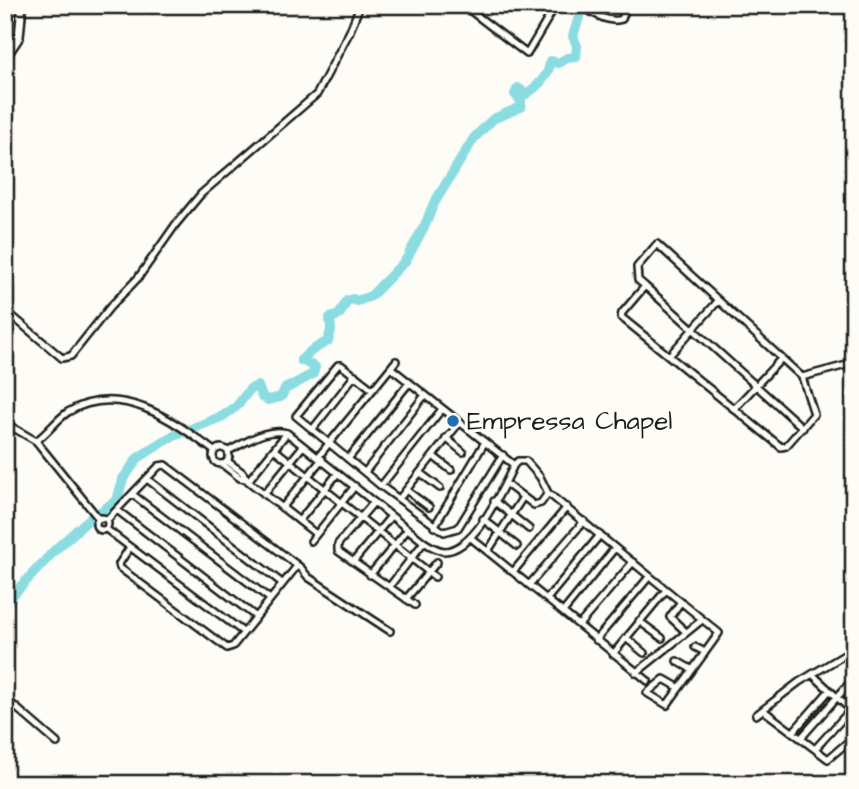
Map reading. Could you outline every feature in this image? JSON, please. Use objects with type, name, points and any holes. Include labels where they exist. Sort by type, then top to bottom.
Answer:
[{"type":"street","points":[[5,58],[19,37],[22,5]]},
{"type":"street","points":[[5,310],[62,358],[71,356],[110,307],[138,278],[193,202],[317,94],[350,31],[360,5]]},
{"type":"street","points":[[463,5],[471,8],[483,22],[527,54],[556,5]]},
{"type":"street","points":[[579,5],[617,21],[622,19],[627,5]]},
{"type":"street","points":[[645,286],[621,317],[780,447],[786,446],[803,428],[814,414],[802,377],[657,244],[637,267],[638,280],[645,286],[694,328],[803,428]]},
{"type":"street","points":[[669,356],[718,301]]},
{"type":"street","points":[[734,409],[780,359]]},
{"type":"street","points":[[282,508],[308,476],[329,443],[396,361]]},
{"type":"street","points":[[802,377],[854,363]]},
{"type":"street","points":[[372,389],[338,365],[296,416],[381,486],[444,533],[458,528],[503,455]]},
{"type":"street","points":[[391,368],[514,465]]},
{"type":"street","points":[[312,430],[355,376]]},
{"type":"street","points":[[348,459],[409,383]]},
{"type":"street","points":[[365,472],[425,395]]},
{"type":"street","points":[[36,441],[66,413],[91,403],[128,402],[141,405],[182,426],[214,451],[215,461],[224,462],[240,478],[247,480],[316,534]]},
{"type":"street","points":[[381,486],[442,409]]},
{"type":"street","points":[[5,423],[36,441],[90,510],[98,518],[107,520]]},
{"type":"street","points":[[398,499],[459,423]]},
{"type":"street","points":[[224,462],[228,452],[267,433],[287,433],[424,542],[447,551],[458,548],[471,538],[514,465],[518,461],[526,461],[540,477],[548,493],[680,603],[727,638]]},
{"type":"street","points":[[247,480],[287,433]]},
{"type":"street","points":[[446,438],[463,452]]},
{"type":"street","points":[[434,527],[485,442]]},
{"type":"street","points":[[264,494],[303,446]]},
{"type":"street","points":[[214,451],[221,447],[228,452]]},
{"type":"street","points":[[274,449],[435,577]]},
{"type":"street","points":[[433,456],[451,470]]},
{"type":"street","points":[[107,520],[159,466],[165,465],[309,577],[390,631]]},
{"type":"street","points":[[299,521],[338,473]]},
{"type":"street","points":[[420,473],[440,488]]},
{"type":"street","points":[[147,479],[282,583]]},
{"type":"street","points":[[505,483],[534,505],[548,493]]},
{"type":"street","points":[[311,541],[355,486]]},
{"type":"street","points":[[407,490],[429,507]]},
{"type":"street","points":[[132,494],[270,599]]},
{"type":"street","points":[[488,551],[523,497]]},
{"type":"street","points":[[494,501],[529,529]]},
{"type":"street","points":[[374,502],[337,547],[338,551],[415,606]]},
{"type":"street","points":[[513,572],[567,507]]},
{"type":"street","points":[[117,510],[256,616]]},
{"type":"street","points":[[353,562],[391,516]]},
{"type":"street","points":[[98,518],[97,527],[100,530],[106,529],[243,632]]},
{"type":"street","points":[[483,519],[517,546]]},
{"type":"street","points":[[106,529],[107,520]]},
{"type":"street","points":[[529,585],[584,521]]},
{"type":"street","points":[[370,575],[408,529]]},
{"type":"street","points":[[547,599],[600,535]]},
{"type":"street","points":[[471,538],[648,681]]},
{"type":"street","points":[[389,587],[424,542]]},
{"type":"street","points":[[130,547],[119,564],[120,568],[224,647],[233,646],[297,566]]},
{"type":"street","points":[[563,612],[615,548]]},
{"type":"street","points":[[406,599],[437,562]]},
{"type":"street","points":[[579,625],[633,562]]},
{"type":"street","points":[[596,640],[649,577]]},
{"type":"street","points":[[613,654],[666,590]]},
{"type":"street","points":[[680,603],[670,617],[686,632]]},
{"type":"street","points":[[636,673],[702,620]]},
{"type":"street","points":[[639,621],[662,638]]},
{"type":"street","points":[[667,705],[719,633]]},
{"type":"street","points":[[626,638],[645,653]]},
{"type":"street","points":[[695,647],[705,652]]},
{"type":"street","points":[[756,715],[812,674],[848,652],[854,661]]},
{"type":"street","points":[[677,661],[691,669]]},
{"type":"street","points":[[812,674],[853,710],[815,749]]},
{"type":"street","points":[[801,738],[854,678]]},
{"type":"street","points":[[639,698],[664,679],[678,687]]},
{"type":"street","points":[[793,732],[829,691]]},
{"type":"street","points":[[647,693],[674,710]]},
{"type":"street","points":[[5,698],[57,743]]},
{"type":"street","points":[[763,710],[830,759],[851,743],[854,735]]},
{"type":"waterway","points":[[5,606],[56,549],[87,521],[117,500],[123,479],[138,458],[169,438],[223,416],[237,406],[250,389],[258,386],[262,397],[268,400],[281,397],[285,389],[313,374],[315,367],[301,360],[328,341],[330,318],[339,315],[347,301],[371,296],[406,260],[433,205],[474,138],[493,119],[521,107],[521,101],[515,94],[518,88],[526,94],[534,88],[545,76],[550,61],[559,63],[576,57],[577,46],[573,36],[583,5]]},
{"type":"place","name":"Empressa Chapel","points":[[453,421]]}]
